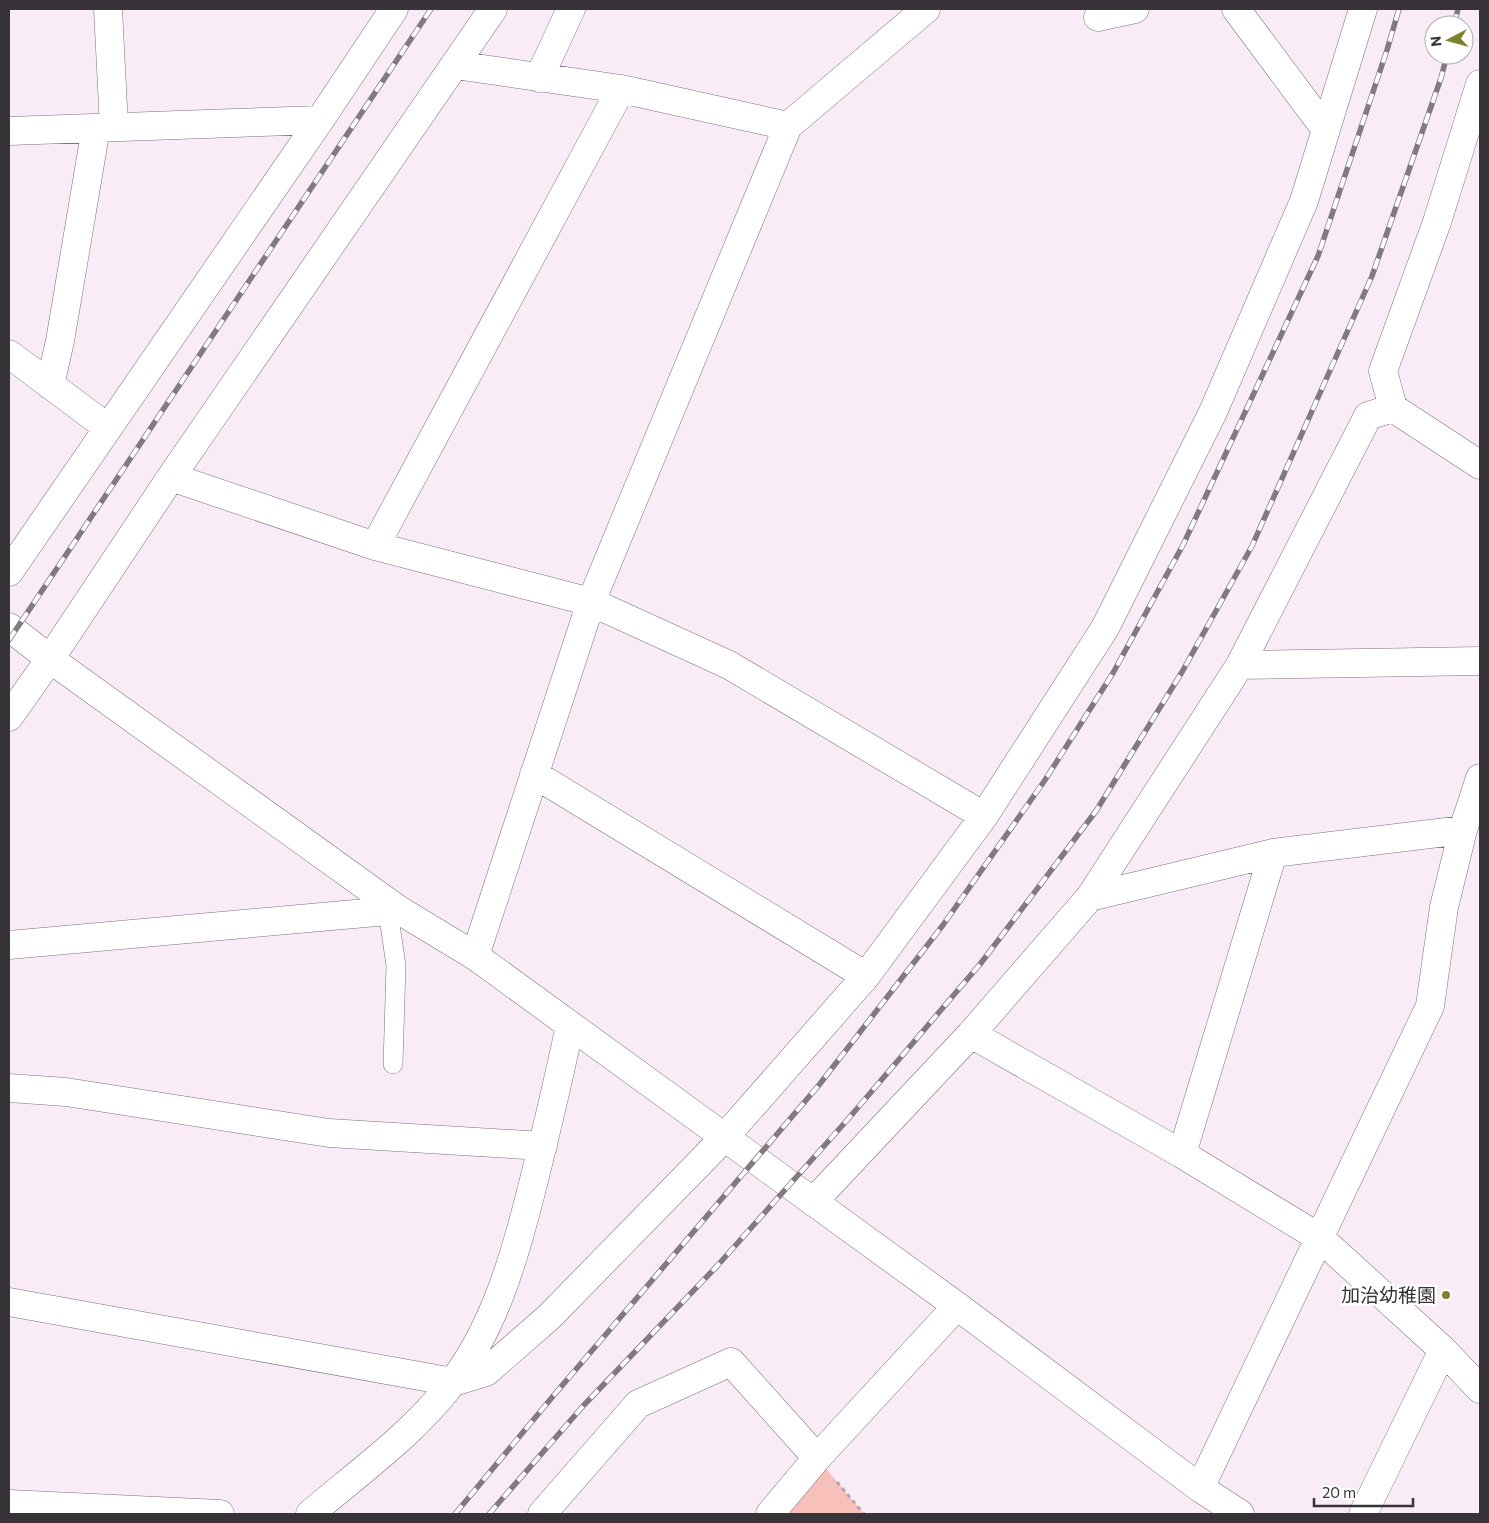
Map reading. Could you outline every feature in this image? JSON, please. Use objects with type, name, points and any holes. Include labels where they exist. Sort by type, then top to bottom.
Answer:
[{"type":"street","points":[[50,385],[105,127],[108,9]]},
{"type":"street","points":[[9,572],[320,120],[394,9]]},
{"type":"street","points":[[9,717],[50,659],[171,476],[493,9]]},
{"type":"street","points":[[539,78],[570,9]]},
{"type":"street","points":[[475,956],[591,602],[788,126],[926,9]]},
{"type":"street","points":[[1098,17],[1135,9]]},
{"type":"street","points":[[1236,9],[1326,130]]},
{"type":"street","points":[[9,1302],[452,1382],[486,1372],[550,1317],[724,1138],[866,976],[984,816],[1105,628],[1213,412],[1304,201],[1363,9]]},
{"type":"street","points":[[455,65],[621,90],[788,126]]},
{"type":"street","points":[[1480,84],[1437,222],[1383,372],[1393,408],[1480,465]]},
{"type":"street","points":[[374,546],[621,90]]},
{"type":"street","points":[[9,131],[320,120]]},
{"type":"street","points":[[9,354],[108,428]]},
{"type":"street","points":[[814,1202],[971,1034],[1090,897],[1240,665],[1368,416],[1393,408]]},
{"type":"street","points":[[171,476],[374,546],[591,602],[729,665],[984,816]]},
{"type":"street","points":[[9,627],[50,659],[394,910],[475,956],[957,1306],[1200,1488],[1240,1514]]},
{"type":"street","points":[[1240,665],[1480,660]]},
{"type":"street","points":[[534,774],[866,976]]},
{"type":"street","points":[[1200,1488],[1430,1006],[1444,907],[1463,830],[1480,778]]},
{"type":"street","points":[[1090,897],[1273,853],[1463,830]]},
{"type":"street","points":[[1182,1154],[1273,853]]},
{"type":"street","points":[[9,945],[394,910]]},
{"type":"street","points":[[310,1514],[421,1419],[452,1382],[489,1324],[518,1241],[543,1146],[570,1026]]},
{"type":"street","points":[[971,1034],[1182,1154],[1320,1238],[1443,1350],[1480,1389]]},
{"type":"street","points":[[9,1088],[66,1092],[329,1132],[543,1146]]},
{"type":"street","points":[[770,1514],[817,1458],[957,1306]]},
{"type":"street","points":[[1363,1514],[1443,1350]]},
{"type":"street","points":[[542,1514],[638,1404],[731,1362],[817,1458]]},
{"type":"street","points":[[9,1504],[220,1514]]},
{"type":"lane","points":[[393,1064],[396,966],[394,910]]},
{"type":"path","points":[[817,1458],[864,1514]]},
{"type":"shaded area","points":[[817,1458],[864,1514],[770,1514]]},
{"type":"railway","points":[[9,640],[431,9]]},
{"type":"railway","points":[[455,1514],[554,1395],[819,1085],[943,925],[1045,780],[1113,673],[1183,545],[1318,256],[1399,9]]},
{"type":"railway","points":[[1456,15],[1458,9]]},
{"type":"railway","points":[[489,1514],[584,1405],[718,1265],[849,1118],[981,963],[1096,811],[1182,672],[1252,546],[1372,276],[1444,65]]},
{"type":"place","name":"加治幼稚園","points":[[1446,1295]]}]
